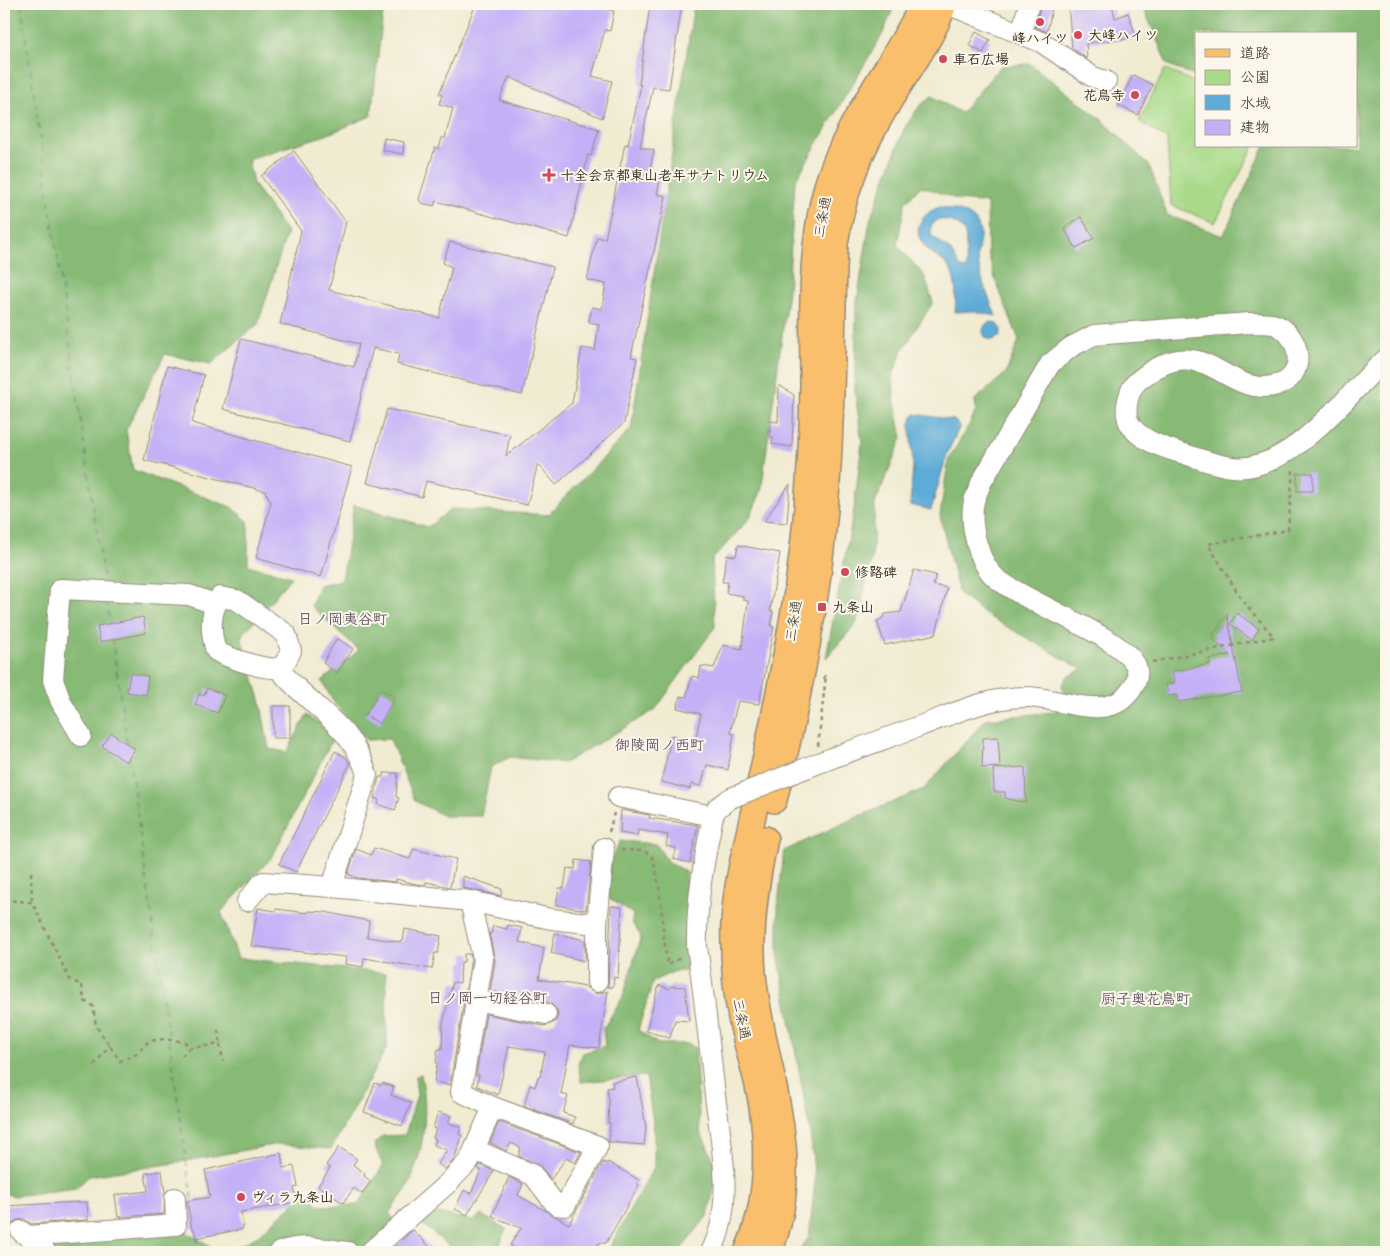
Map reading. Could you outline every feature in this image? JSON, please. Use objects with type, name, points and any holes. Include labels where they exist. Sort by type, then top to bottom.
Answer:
[{"type":"main road","name":"三条通","points":[[746,1252],[760,1218],[766,1145],[762,1105],[736,988],[733,951],[735,911],[782,683],[798,583],[811,431],[814,263],[828,186],[844,142],[861,110],[903,42],[923,4]]},
{"type":"main road","name":"三条通","points":[[769,1252],[781,1216],[784,1180],[783,1142],[780,1112],[754,982],[755,892],[799,691],[820,565],[826,508],[833,384],[835,244],[844,195],[860,155],[889,102],[921,54],[944,4]]},
{"type":"street","points":[[940,4],[957,8],[1042,42],[1093,77],[1106,81]]},
{"type":"street","points":[[1021,34],[1029,4]]},
{"type":"street","points":[[711,1252],[717,1240],[724,1209],[724,1171],[698,947],[697,917],[701,880],[713,816],[717,808],[731,798],[980,704],[1025,697],[1094,707],[1112,706],[1124,698],[1132,689],[1137,679],[1136,666],[1129,656],[1113,644],[1011,589],[995,577],[984,561],[976,539],[973,515],[974,501],[981,483],[1050,364],[1071,347],[1094,335],[1249,323],[1275,325],[1287,333],[1295,342],[1299,355],[1296,368],[1290,378],[1278,385],[1259,388],[1208,364],[1186,359],[1167,362],[1152,369],[1134,384],[1128,402],[1128,420],[1142,435],[1164,448],[1234,467],[1258,464],[1295,446],[1345,403],[1386,359]]},
{"type":"street","points":[[82,736],[61,702],[53,680],[60,589],[189,595],[215,604]]},
{"type":"street","points":[[220,597],[237,600],[286,634],[291,651],[279,669],[271,670],[228,658],[216,651],[210,635],[215,604],[220,597]]},
{"type":"street","points":[[279,669],[348,736],[362,756],[367,775],[332,887]]},
{"type":"street","points":[[618,797],[713,816]]},
{"type":"street","points":[[596,982],[597,924],[604,848]]},
{"type":"street","points":[[247,901],[263,882],[470,901],[551,919],[597,924]]},
{"type":"street","points":[[470,901],[483,959],[461,1092],[492,1107],[598,1146],[565,1206],[556,1205],[533,1175],[475,1150]]},
{"type":"street","points":[[475,1000],[546,1014]]},
{"type":"street","points":[[370,1252],[448,1183],[469,1161],[492,1107]]},
{"type":"street","points":[[46,1252],[22,1232],[176,1225],[175,1198]]},
{"type":"street","points":[[276,1252],[290,1247],[312,1247],[348,1252]]},
{"type":"path","points":[[1136,666],[1274,637],[1242,600],[1208,544],[1288,530],[1295,446]]},
{"type":"path","points":[[812,766],[826,674],[818,684]]},
{"type":"path","points":[[618,797],[604,848],[644,851],[652,856],[656,867],[668,965]]},
{"type":"path","points":[[31,872],[32,902],[70,980],[82,985],[84,1001],[93,1006],[96,1026],[120,1061],[135,1055],[149,1041],[163,1039],[185,1042],[189,1048]]},
{"type":"path","points":[[4,900],[32,902]]},
{"type":"path","points":[[218,1030],[223,1061]]},
{"type":"path","points":[[182,1056],[189,1048],[220,1044]]},
{"type":"path","points":[[94,1065],[110,1045]]},
{"type":"green space","points":[[4,4],[384,4],[371,116],[326,135],[248,159],[253,184],[287,232],[258,324],[211,364],[165,354],[126,430],[133,470],[231,507],[248,521],[248,565],[291,577],[241,637],[260,699],[269,749],[287,752],[307,715],[335,734],[272,857],[221,912],[238,958],[386,973],[387,1047],[331,1149],[278,1144],[175,1163],[89,1176],[76,1188],[13,1196],[4,1193]]},
{"type":"green space","points":[[694,4],[895,4],[883,33],[795,181],[788,291],[761,492],[749,519],[712,560],[715,627],[655,710],[564,763],[510,757],[491,767],[481,816],[444,816],[415,801],[390,739],[366,740],[333,701],[322,681],[359,650],[311,606],[319,585],[342,580],[354,505],[428,527],[452,509],[548,515],[631,429]]},
{"type":"green space","points":[[1142,4],[1386,4],[1386,1252],[797,1252],[809,1238],[815,1181],[810,1131],[778,954],[778,905],[784,851],[848,821],[924,789],[986,719],[1055,712],[1066,696],[1062,686],[1067,677],[1082,669],[988,616],[959,594],[940,516],[948,461],[976,411],[975,400],[1006,373],[1019,340],[995,279],[988,253],[987,203],[959,200],[921,186],[905,203],[897,245],[924,275],[933,302],[902,351],[893,375],[894,398],[902,438],[875,503],[872,558],[856,624],[826,658],[854,509],[862,443],[855,391],[856,308],[870,220],[904,129],[918,108],[932,96],[961,113],[1001,66],[1030,64],[1101,119],[1149,165],[1167,215],[1223,236],[1264,148],[1358,148],[1358,32],[1195,32],[1195,77],[1167,64]]},
{"type":"green space","points":[[1165,69],[1195,83],[1195,148],[1253,148],[1215,223],[1171,205],[1167,139],[1139,121]]},
{"type":"green space","points":[[620,841],[656,844],[668,862],[686,872],[690,971],[675,971],[653,981],[638,1030],[658,1044],[690,1044],[695,1048],[700,1131],[714,1161],[715,1184],[708,1215],[679,1252],[607,1252],[654,1167],[654,1129],[646,1076],[581,1082],[578,1064],[583,1053],[605,1046],[603,1029],[623,997],[641,936],[632,923],[633,914],[607,897],[611,860]]},
{"type":"green space","points":[[421,1074],[425,1116],[421,1144],[409,1184],[389,1213],[395,1221],[431,1211],[472,1221],[481,1215],[506,1229],[499,1247],[504,1252],[456,1252],[420,1222],[376,1252],[228,1252],[256,1237],[306,1193],[320,1206],[358,1205],[383,1166],[374,1144],[383,1136],[405,1135],[417,1095],[415,1077]]},
{"type":"green space","points":[[181,1229],[221,1252],[17,1252],[63,1238]]},
{"type":"water","points":[[940,207],[960,211],[972,217],[976,222],[980,235],[977,255],[979,269],[996,316],[973,311],[955,312],[956,296],[951,271],[945,263],[926,248],[918,232],[921,221],[934,209]],"holes":[[[939,219],[958,225],[965,235],[967,268],[962,269],[950,250],[931,235],[931,225]]]},
{"type":"water","points":[[988,322],[996,322],[1001,327],[999,338],[988,340],[983,335],[983,327]]},
{"type":"water","points":[[915,414],[954,420],[960,426],[947,454],[931,510],[910,505],[913,466],[910,423]]},
{"type":"building","points":[[476,4],[584,4],[614,11],[610,31],[605,30],[592,76],[612,81],[602,118],[509,77],[499,100],[599,129],[591,156],[588,155],[569,238],[436,201],[434,206],[421,203],[419,199],[435,148],[439,148],[442,138],[445,138],[453,108],[439,104],[442,95],[439,94]]},
{"type":"building","points":[[650,4],[682,4],[669,89],[653,87],[640,147],[654,150],[648,178],[660,181],[657,194],[666,196],[631,357],[637,358],[624,423],[556,485],[538,464],[527,505],[426,481],[422,497],[367,483],[387,409],[510,435],[506,456],[572,403],[582,348],[595,350],[599,324],[589,322],[592,307],[602,309],[606,284],[587,280],[597,237],[605,239],[625,144],[628,145],[641,85],[639,85]]},
{"type":"building","points":[[1041,4],[1053,4],[1047,32],[1035,27]]},
{"type":"building","points":[[1068,4],[1112,4],[1115,18],[1128,13],[1137,38],[1086,43],[1087,59],[1072,48]]},
{"type":"building","points":[[976,32],[990,40],[983,53],[969,45]]},
{"type":"building","name":"花鳥寺","points":[[1133,75],[1153,85],[1138,115],[1118,105]]},
{"type":"building","points":[[384,138],[404,142],[403,154],[382,150]]},
{"type":"building","points":[[294,151],[346,222],[329,290],[439,318],[452,267],[443,263],[450,242],[553,267],[522,395],[397,364],[399,354],[373,348],[350,441],[223,409],[241,339],[354,367],[359,344],[280,324],[301,231],[261,176]]},
{"type":"building","points":[[1081,217],[1094,238],[1076,248],[1064,228]]},
{"type":"building","points":[[167,366],[204,375],[192,423],[352,467],[321,577],[256,558],[271,502],[265,491],[144,460]]},
{"type":"building","points":[[779,385],[794,395],[792,447],[772,444],[773,437],[770,436],[770,421],[778,422]]},
{"type":"building","points":[[1297,473],[1313,473],[1313,491],[1297,491]]},
{"type":"building","points":[[790,484],[787,523],[764,521]]},
{"type":"building","points":[[738,545],[780,553],[770,611],[773,611],[771,627],[774,627],[759,704],[738,701],[730,733],[734,734],[728,770],[707,765],[701,786],[691,784],[690,789],[661,782],[672,735],[695,741],[701,714],[677,708],[680,696],[686,697],[692,676],[699,678],[701,666],[714,668],[723,645],[742,649],[748,601],[743,600],[743,596],[726,593],[728,582],[722,582],[727,555],[736,556]]},
{"type":"building","points":[[914,570],[936,575],[933,585],[947,588],[936,634],[885,645],[877,621],[882,619],[885,614],[901,612]]},
{"type":"building","points":[[1237,613],[1259,629],[1252,640],[1230,624]]},
{"type":"building","points":[[1227,615],[1242,692],[1178,702],[1177,695],[1168,696],[1166,685],[1174,683],[1172,672],[1210,664],[1209,659],[1230,655],[1213,639],[1215,636],[1213,635]]},
{"type":"building","points":[[143,617],[146,633],[100,642],[97,626]]},
{"type":"building","points":[[337,638],[353,649],[337,673],[323,663]]},
{"type":"building","points":[[130,673],[148,676],[146,695],[127,692]]},
{"type":"building","points":[[207,688],[225,695],[218,713],[195,705],[199,694],[204,696]]},
{"type":"building","points":[[381,689],[395,697],[380,724],[365,715]]},
{"type":"building","points":[[273,706],[290,706],[290,738],[273,738]]},
{"type":"building","points":[[111,733],[135,749],[126,762],[102,746]]},
{"type":"building","points":[[998,737],[1000,767],[982,768],[983,738]]},
{"type":"building","points":[[335,751],[346,757],[350,764],[296,872],[279,864]]},
{"type":"building","points":[[1025,767],[1026,803],[1005,798],[1005,792],[994,792],[993,769]]},
{"type":"building","points":[[384,773],[398,773],[396,797],[399,798],[395,810],[378,804],[379,800],[374,798],[379,777],[384,777]]},
{"type":"building","points":[[621,810],[650,815],[649,818],[698,825],[690,863],[674,859],[676,848],[666,846],[668,835],[638,830],[637,836],[620,833]]},
{"type":"building","points":[[374,848],[410,859],[413,849],[456,859],[450,887],[426,882],[425,885],[416,884],[396,879],[396,882],[357,878],[348,874],[356,849],[371,855]]},
{"type":"building","points":[[576,860],[591,862],[586,910],[556,905],[559,888],[564,888],[567,868],[575,869]]},
{"type":"building","points":[[463,876],[502,889],[501,896],[463,888]]},
{"type":"building","points":[[611,906],[622,907],[618,978],[614,977],[613,987],[608,987]]},
{"type":"building","points":[[258,908],[308,913],[308,911],[325,912],[369,921],[367,937],[400,942],[403,941],[405,929],[441,936],[438,953],[435,953],[432,969],[364,958],[363,967],[345,964],[346,957],[251,946]]},
{"type":"building","points":[[508,925],[522,928],[519,942],[544,948],[539,979],[586,987],[597,994],[608,991],[599,1048],[570,1045],[561,1094],[568,1096],[563,1113],[575,1117],[573,1124],[524,1106],[530,1085],[535,1087],[538,1077],[540,1077],[545,1052],[509,1046],[498,1095],[477,1086],[479,1075],[476,1075],[486,1014],[544,1026],[555,1022],[558,1016],[557,1010],[549,1002],[490,991],[495,961],[489,933],[491,934],[493,926],[507,929]]},
{"type":"building","points":[[555,933],[585,940],[585,961],[551,953]]},
{"type":"building","points":[[464,954],[470,954],[471,959],[450,1085],[434,1082],[436,1063],[438,1049],[442,1049],[443,1023],[453,982],[460,983],[461,962],[464,962]]},
{"type":"building","points":[[659,985],[669,989],[671,986],[685,987],[689,1021],[675,1020],[670,1038],[646,1031]]},
{"type":"building","points":[[637,1077],[646,1127],[644,1145],[609,1142],[610,1123],[608,1123],[609,1101],[607,1088],[613,1087],[612,1082]]},
{"type":"building","points":[[375,1083],[381,1086],[382,1083],[394,1087],[391,1095],[411,1103],[402,1126],[364,1112]]},
{"type":"building","points":[[438,1112],[451,1116],[448,1123],[461,1127],[459,1134],[462,1136],[454,1160],[445,1169],[438,1164],[447,1150],[434,1145],[436,1139],[433,1138],[436,1129],[433,1128]]},
{"type":"building","points":[[499,1122],[581,1152],[575,1163],[566,1158],[551,1179],[538,1164],[518,1156],[521,1148],[511,1143],[506,1151],[490,1143]]},
{"type":"building","points":[[339,1147],[357,1159],[353,1165],[365,1173],[364,1176],[371,1181],[362,1194],[354,1188],[343,1203],[318,1186],[330,1168],[326,1165]]},
{"type":"building","points":[[281,1153],[284,1168],[294,1166],[298,1187],[294,1188],[297,1202],[241,1212],[243,1229],[196,1238],[194,1229],[192,1229],[187,1201],[210,1197],[205,1170]]},
{"type":"building","points":[[603,1162],[607,1164],[608,1162],[639,1180],[637,1183],[639,1185],[606,1243],[599,1243],[594,1252],[522,1252],[510,1245],[521,1228],[492,1216],[509,1177],[523,1184],[518,1195],[569,1224]]},
{"type":"building","points":[[480,1165],[494,1171],[467,1215],[455,1209],[464,1190],[471,1194],[481,1170],[478,1168]]},
{"type":"building","points":[[162,1171],[165,1192],[164,1214],[118,1217],[115,1195],[148,1191],[145,1173]]},
{"type":"building","points":[[87,1202],[88,1220],[31,1224],[24,1219],[17,1220],[9,1230],[4,1230],[4,1206]]},
{"type":"building","points":[[413,1230],[435,1252],[390,1252],[408,1234]]},
{"type":"ferry route","points":[[21,4],[104,582]]},
{"type":"ferry route","points":[[106,601],[110,624]]},
{"type":"ferry route","points":[[112,638],[127,743]]},
{"type":"ferry route","points":[[129,757],[192,1201]]},
{"type":"ferry route","points":[[197,1237],[199,1252]]},
{"type":"place","name":"峰ハイツ","points":[[1040,22]]},
{"type":"place","name":"大峰ハイツ","points":[[1078,35]]},
{"type":"place","name":"車石広場","points":[[943,59]]},
{"type":"place","name":"花鳥寺","points":[[1135,95]]},
{"type":"place","name":"十全会京都東山老年サナトリウム","points":[[549,175]]},
{"type":"place","name":"修路碑","points":[[845,572]]},
{"type":"place","name":"九条山","points":[[822,607]]},
{"type":"place","name":"ヴィラ九条山","points":[[241,1197]]},
{"type":"district","name":"日ノ岡夷谷町","points":[[343,619]]},
{"type":"district","name":"御陵岡ノ西町","points":[[660,745]]},
{"type":"district","name":"日ノ岡一切経谷町","points":[[488,998]]},
{"type":"district","name":"厨子奥花鳥町","points":[[1146,999]]}]
